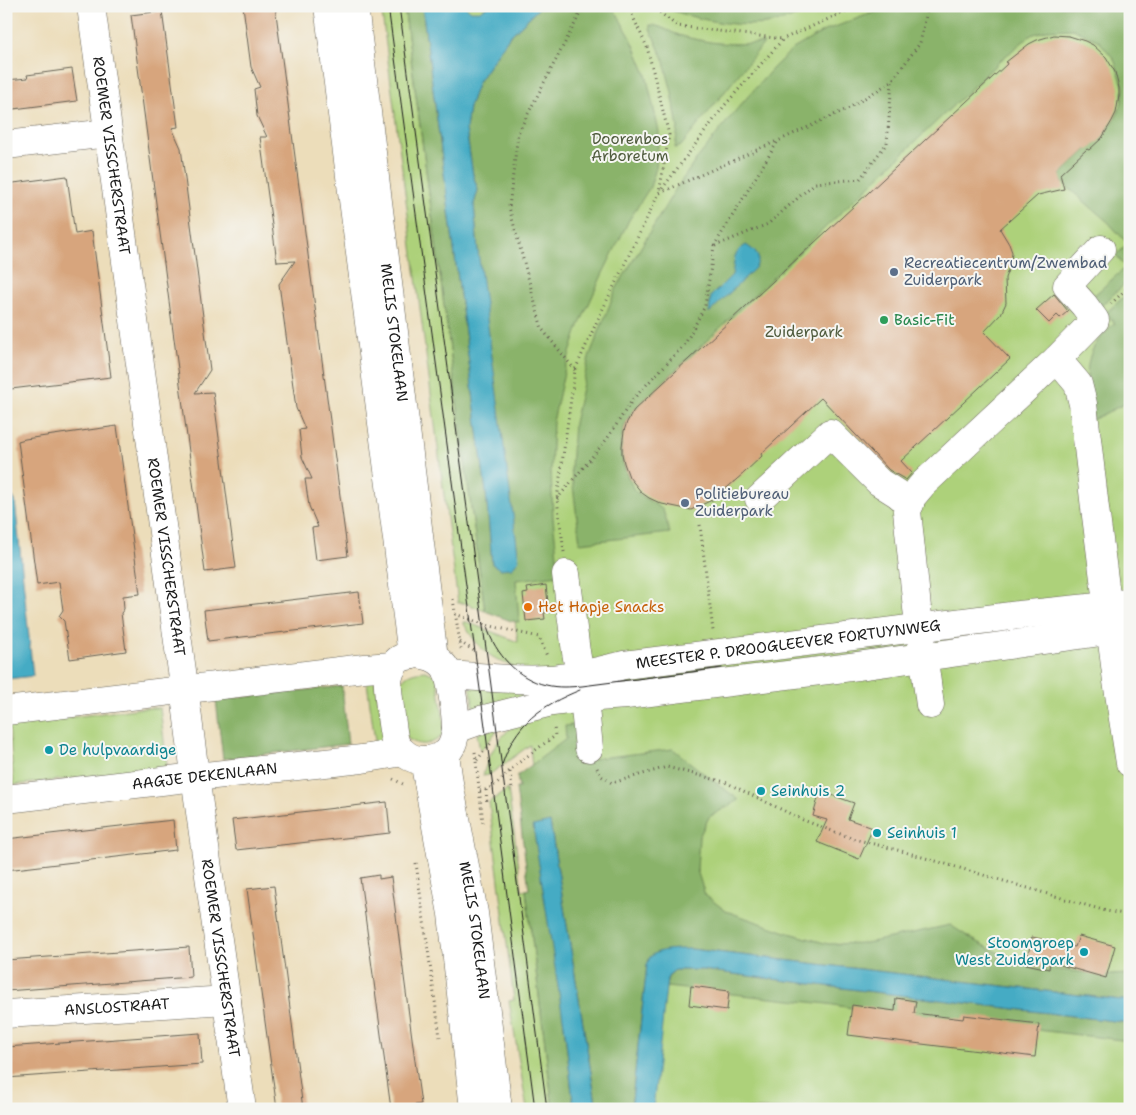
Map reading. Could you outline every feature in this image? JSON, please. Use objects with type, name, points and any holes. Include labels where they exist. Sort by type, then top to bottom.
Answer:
[{"type":"street","name":"ROEMER VISSCHERSTRAAT","points":[[91,6],[242,1109]]},
{"type":"street","name":"MELIS STOKELAAN","points":[[328,6],[422,664]]},
{"type":"street","name":"MELIS STOKELAAN","points":[[354,6],[422,664]]},
{"type":"street","points":[[6,145],[108,133]]},
{"type":"street","points":[[930,705],[907,511],[912,497],[923,484],[1057,359],[1094,320],[1067,286],[1101,249]]},
{"type":"street","points":[[1057,359],[1078,384],[1083,404],[1095,508],[1120,617],[1117,681],[1130,763]]},
{"type":"street","points":[[759,499],[830,433],[879,482],[910,504]]},
{"type":"street","points":[[566,574],[589,748]]},
{"type":"street","name":"MEESTER P. DROOGLEEVER FORTUYNWEG","points":[[582,687],[624,665],[1019,615],[1120,617]]},
{"type":"street","name":"MEESTER P. DROOGLEEVER FORTUYNWEG","points":[[456,729],[551,691],[582,687],[636,694],[836,669],[924,656],[1120,617]]},
{"type":"street","points":[[6,711],[364,668],[422,664]]},
{"type":"street","points":[[422,664],[453,704],[456,729],[451,747],[424,755],[397,746],[394,740],[388,680],[422,664]]},
{"type":"street","name":"MEESTER P. DROOGLEEVER FORTUYNWEG","points":[[422,664],[509,679],[551,691]]},
{"type":"street","name":"MELIS STOKELAAN","points":[[424,755],[452,914],[474,1109]]},
{"type":"street","name":"MELIS STOKELAAN","points":[[424,755],[449,783],[474,912],[498,1109]]},
{"type":"street","name":"AAGJE DEKENLAAN","points":[[6,799],[362,759],[424,755]]},
{"type":"street","name":"ANSLOSTRAAT","points":[[6,1014],[227,1000]]},
{"type":"path","points":[[575,370],[542,329],[509,207],[518,133],[584,6]]},
{"type":"path","points":[[628,6],[647,47],[669,135],[659,194]]},
{"type":"path","points":[[652,6],[678,26],[783,39]]},
{"type":"path","points":[[566,574],[557,499],[575,370],[659,194],[725,105],[783,39],[858,6]]},
{"type":"path","points":[[659,194],[848,108],[892,81],[920,43],[928,6]]},
{"type":"path","points":[[714,246],[768,224],[815,183],[860,179],[887,143],[892,81]]},
{"type":"path","points":[[557,499],[606,439],[633,399],[684,344],[705,306],[714,246],[778,141]]},
{"type":"path","points":[[700,525],[716,654]]},
{"type":"path","points":[[455,614],[486,625],[539,637],[547,656],[555,736],[514,766],[498,782],[486,790],[479,791]]},
{"type":"path","points":[[589,748],[600,776],[612,783],[667,767],[676,769],[725,782],[803,820],[851,838],[1106,911],[1130,915]]},
{"type":"path","points":[[510,771],[512,789]]},
{"type":"path","points":[[486,790],[487,804]]},
{"type":"path","points":[[415,854],[440,1040]]},
{"type":"green space","points":[[381,6],[404,6],[485,611],[465,603],[458,603]]},
{"type":"green space","name":"Doorenbos Arboretum","points":[[404,6],[422,6],[486,492],[492,564],[478,251],[474,204],[478,190],[473,175],[466,129],[469,107],[478,82],[509,37],[541,6],[612,6],[631,38],[646,74],[659,132],[656,168],[650,187],[629,220],[602,275],[579,326],[565,368],[553,422],[551,471],[553,518],[559,575],[516,580],[519,622],[511,621],[485,611]]},
{"type":"green space","name":"Zuiderpark","points":[[433,6],[1130,6],[1130,1109],[574,1109],[542,880],[530,745],[489,775],[483,776],[494,748],[502,736],[513,726],[475,717],[470,683],[514,667],[490,655],[478,645],[463,622],[518,642]]},
{"type":"green space","points":[[662,6],[828,6],[772,23],[746,25],[701,19]]},
{"type":"green space","points":[[891,6],[1112,6],[1130,14],[1130,279],[1100,307],[1091,298],[1126,267],[1116,255],[1128,244],[1108,222],[1057,178],[1114,121],[1121,106],[1124,88],[1114,59],[1099,41],[1073,29],[1047,30],[1031,35],[1002,59],[634,410],[628,418],[624,427],[621,444],[625,470],[634,490],[663,510],[670,533],[580,543],[571,469],[574,423],[589,357],[616,289],[675,190],[696,160],[774,67],[793,49],[824,31]]},
{"type":"green space","points":[[650,25],[704,41],[729,44],[764,43],[681,146],[675,148],[678,128],[672,92],[663,58]]},
{"type":"green space","points":[[1130,291],[1130,401],[1092,420],[1087,383],[1090,355],[1106,331],[1115,323],[1106,313]]},
{"type":"green space","points":[[425,671],[437,678],[444,720],[443,735],[435,741],[421,744],[407,738],[400,684],[405,677]]},
{"type":"green space","points":[[373,674],[387,743],[376,749],[366,675]]},
{"type":"green space","points":[[342,686],[348,744],[223,759],[216,700]]},
{"type":"green space","points":[[143,708],[160,708],[167,765],[159,769],[14,785],[9,725]]},
{"type":"green space","points":[[579,724],[584,760],[673,749],[739,800],[709,817],[699,837],[697,870],[705,895],[726,911],[786,932],[828,944],[867,943],[950,925],[1001,954],[1051,969],[1110,975],[1130,974],[1130,1001],[691,949],[647,965],[631,1109],[597,1109],[550,822],[564,1025],[574,1109],[553,1109],[526,890],[529,889],[516,788],[519,788],[517,776],[566,739],[565,726]]},
{"type":"green space","points":[[501,726],[485,746],[480,750],[477,734]]},
{"type":"green space","points":[[508,789],[522,890],[526,890],[553,1109],[527,1109],[509,1001],[514,1000],[489,802]]},
{"type":"green space","points":[[675,970],[702,970],[1130,1023],[1130,1041],[828,1004],[666,987],[668,977]]},
{"type":"water","points":[[422,6],[465,6],[471,11],[480,11],[487,6],[541,6],[509,37],[478,82],[469,107],[466,129],[473,175],[478,190],[474,204],[478,251],[519,560],[512,568],[500,569],[492,564],[486,492]]},
{"type":"water","points":[[746,245],[757,255],[758,261],[755,268],[709,313],[711,296],[732,275],[735,256]]},
{"type":"water","points":[[13,497],[15,501],[33,676],[8,679],[6,664],[6,498]]},
{"type":"water","points":[[550,822],[597,1109],[574,1109],[564,1025],[533,826]]},
{"type":"water","points":[[691,949],[1130,1001],[1130,1023],[702,970],[675,970],[667,979],[653,1109],[631,1109],[647,965],[650,957],[658,952]]},
{"type":"building","points":[[243,6],[275,6],[348,556],[316,560],[312,528],[318,527],[309,506],[305,479],[312,479],[302,457],[299,430],[305,429],[296,408],[279,284],[295,261],[277,262],[260,137],[267,137],[257,116],[254,89],[260,87],[251,67]]},
{"type":"building","points":[[162,11],[178,127],[172,128],[181,148],[210,370],[195,393],[213,392],[236,568],[205,572],[131,15]]},
{"type":"building","name":"Recreatiecentrum/Zwembad Zuiderpark","points":[[1054,35],[1069,36],[1085,41],[1093,45],[1106,57],[1115,72],[1119,88],[1116,113],[1102,138],[1060,174],[1064,189],[1038,195],[1000,229],[1012,252],[1011,262],[1005,278],[1006,303],[1001,314],[984,332],[1010,359],[901,461],[912,473],[906,480],[889,470],[821,398],[761,454],[762,456],[744,473],[714,499],[691,510],[662,504],[642,493],[629,477],[622,454],[624,431],[634,410],[1007,64],[1006,62],[1029,44]]},
{"type":"building","points":[[72,69],[77,101],[6,110],[6,80],[28,78],[27,75]]},
{"type":"building","points":[[67,176],[75,234],[92,231],[111,377],[11,389],[6,352],[6,184]]},
{"type":"building","points":[[1054,294],[1068,311],[1060,318],[1057,315],[1049,323],[1036,310]]},
{"type":"building","points":[[117,426],[140,594],[123,596],[124,609],[121,613],[126,651],[70,659],[64,621],[59,616],[63,610],[59,582],[37,585],[18,441]]},
{"type":"building","points":[[546,585],[549,612],[544,613],[545,619],[526,621],[523,594],[528,593],[527,588]]},
{"type":"building","points":[[359,592],[363,623],[208,641],[204,610]]},
{"type":"building","points":[[820,791],[854,803],[848,819],[873,828],[859,859],[817,842],[827,820],[813,816]]},
{"type":"building","points":[[387,802],[390,833],[236,850],[232,820]]},
{"type":"building","points":[[173,820],[176,850],[6,870],[6,839]]},
{"type":"building","points":[[379,875],[379,879],[391,877],[421,1104],[409,1106],[410,1109],[391,1109],[360,878]]},
{"type":"building","points":[[274,886],[303,1109],[277,1109],[247,889]]},
{"type":"building","points":[[1079,936],[1115,946],[1106,978],[1050,962],[1049,969],[1026,964],[1032,937],[1075,947]]},
{"type":"building","points":[[189,947],[191,977],[6,991],[6,960]]},
{"type":"building","points":[[691,986],[729,991],[727,1010],[689,1005]]},
{"type":"building","points":[[896,998],[916,1001],[914,1013],[963,1019],[964,1015],[1039,1024],[1035,1057],[848,1035],[852,1005],[895,1011]]},
{"type":"building","points":[[200,1033],[202,1064],[6,1078],[6,1047]]},
{"type":"tram line","points":[[388,6],[535,1109]]},
{"type":"tram line","points":[[399,6],[547,1109]]},
{"type":"tram line","points":[[487,627],[496,647],[509,664],[526,677],[550,686],[582,686],[722,668]]},
{"type":"tram line","points":[[502,765],[507,750],[514,738],[531,718],[553,703],[580,690]]},
{"type":"place","name":"Recreatiecentrum/Zwembad Zuiderpark","points":[[894,272]]},
{"type":"place","name":"Basic-Fit","points":[[884,320]]},
{"type":"place","name":"Politiebureau Zuiderpark","points":[[685,503]]},
{"type":"place","name":"Het Hapje Snacks","points":[[528,607]]},
{"type":"place","name":"De hulpvaardige","points":[[49,750]]},
{"type":"place","name":"Seinhuis 2","points":[[761,791]]},
{"type":"place","name":"Seinhuis 1","points":[[877,833]]},
{"type":"place","name":"Stoomgroep West Zuiderpark","points":[[1084,952]]}]
